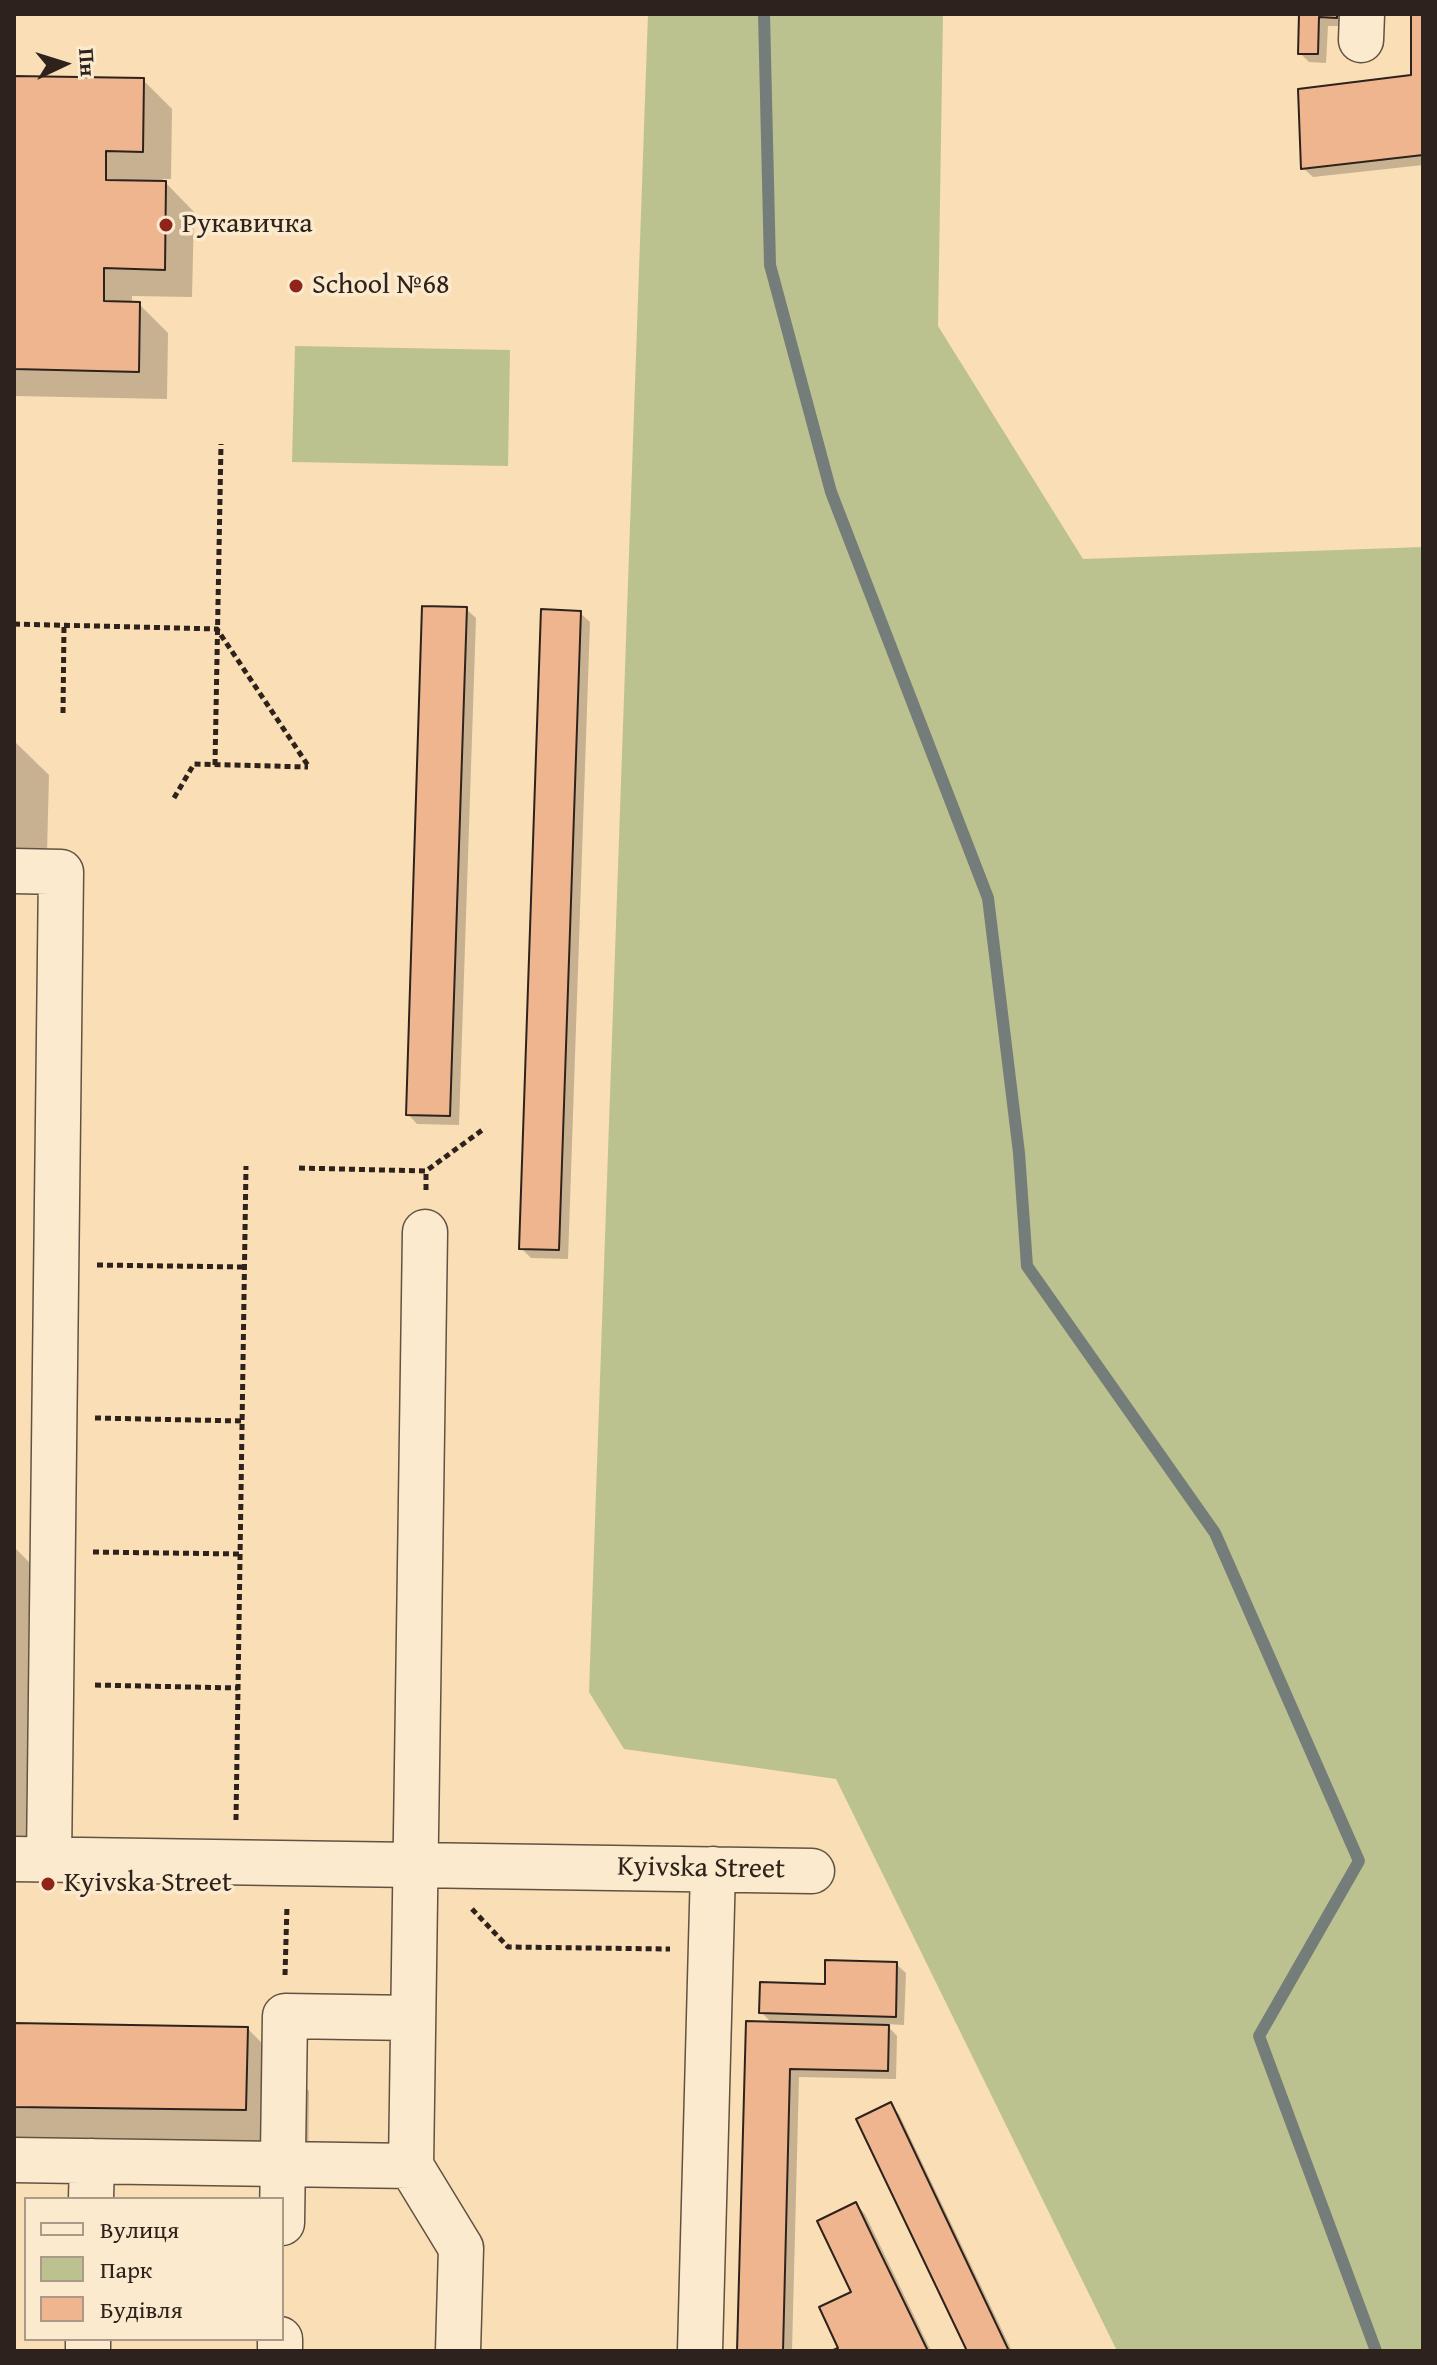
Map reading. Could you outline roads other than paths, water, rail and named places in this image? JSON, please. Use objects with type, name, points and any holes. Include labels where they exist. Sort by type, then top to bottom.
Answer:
[{"type":"street","points":[[14,871],[61,872],[51,1685],[31,1859]]},
{"type":"street","points":[[425,1232],[411,2166],[461,2248],[458,2351]]},
{"type":"street","name":"Kyivska Street","points":[[31,1859],[812,1871]]},
{"type":"street","points":[[700,2351],[713,1869]]},
{"type":"street","points":[[282,2197],[285,2016],[413,2018]]},
{"type":"street","points":[[14,2160],[91,2180],[283,2164],[411,2166]]},
{"type":"waterway","points":[[764,14],[770,265],[831,492],[988,898],[1019,1153],[1027,1266],[1215,1533],[1359,1861],[1259,2036],[1376,2351]]},
{"type":"place","name":"Рукавичка","points":[[166,225]]},
{"type":"place","name":"School №68","points":[[296,286]]},
{"type":"place","name":"Kyivska Street","points":[[48,1884]]}]
